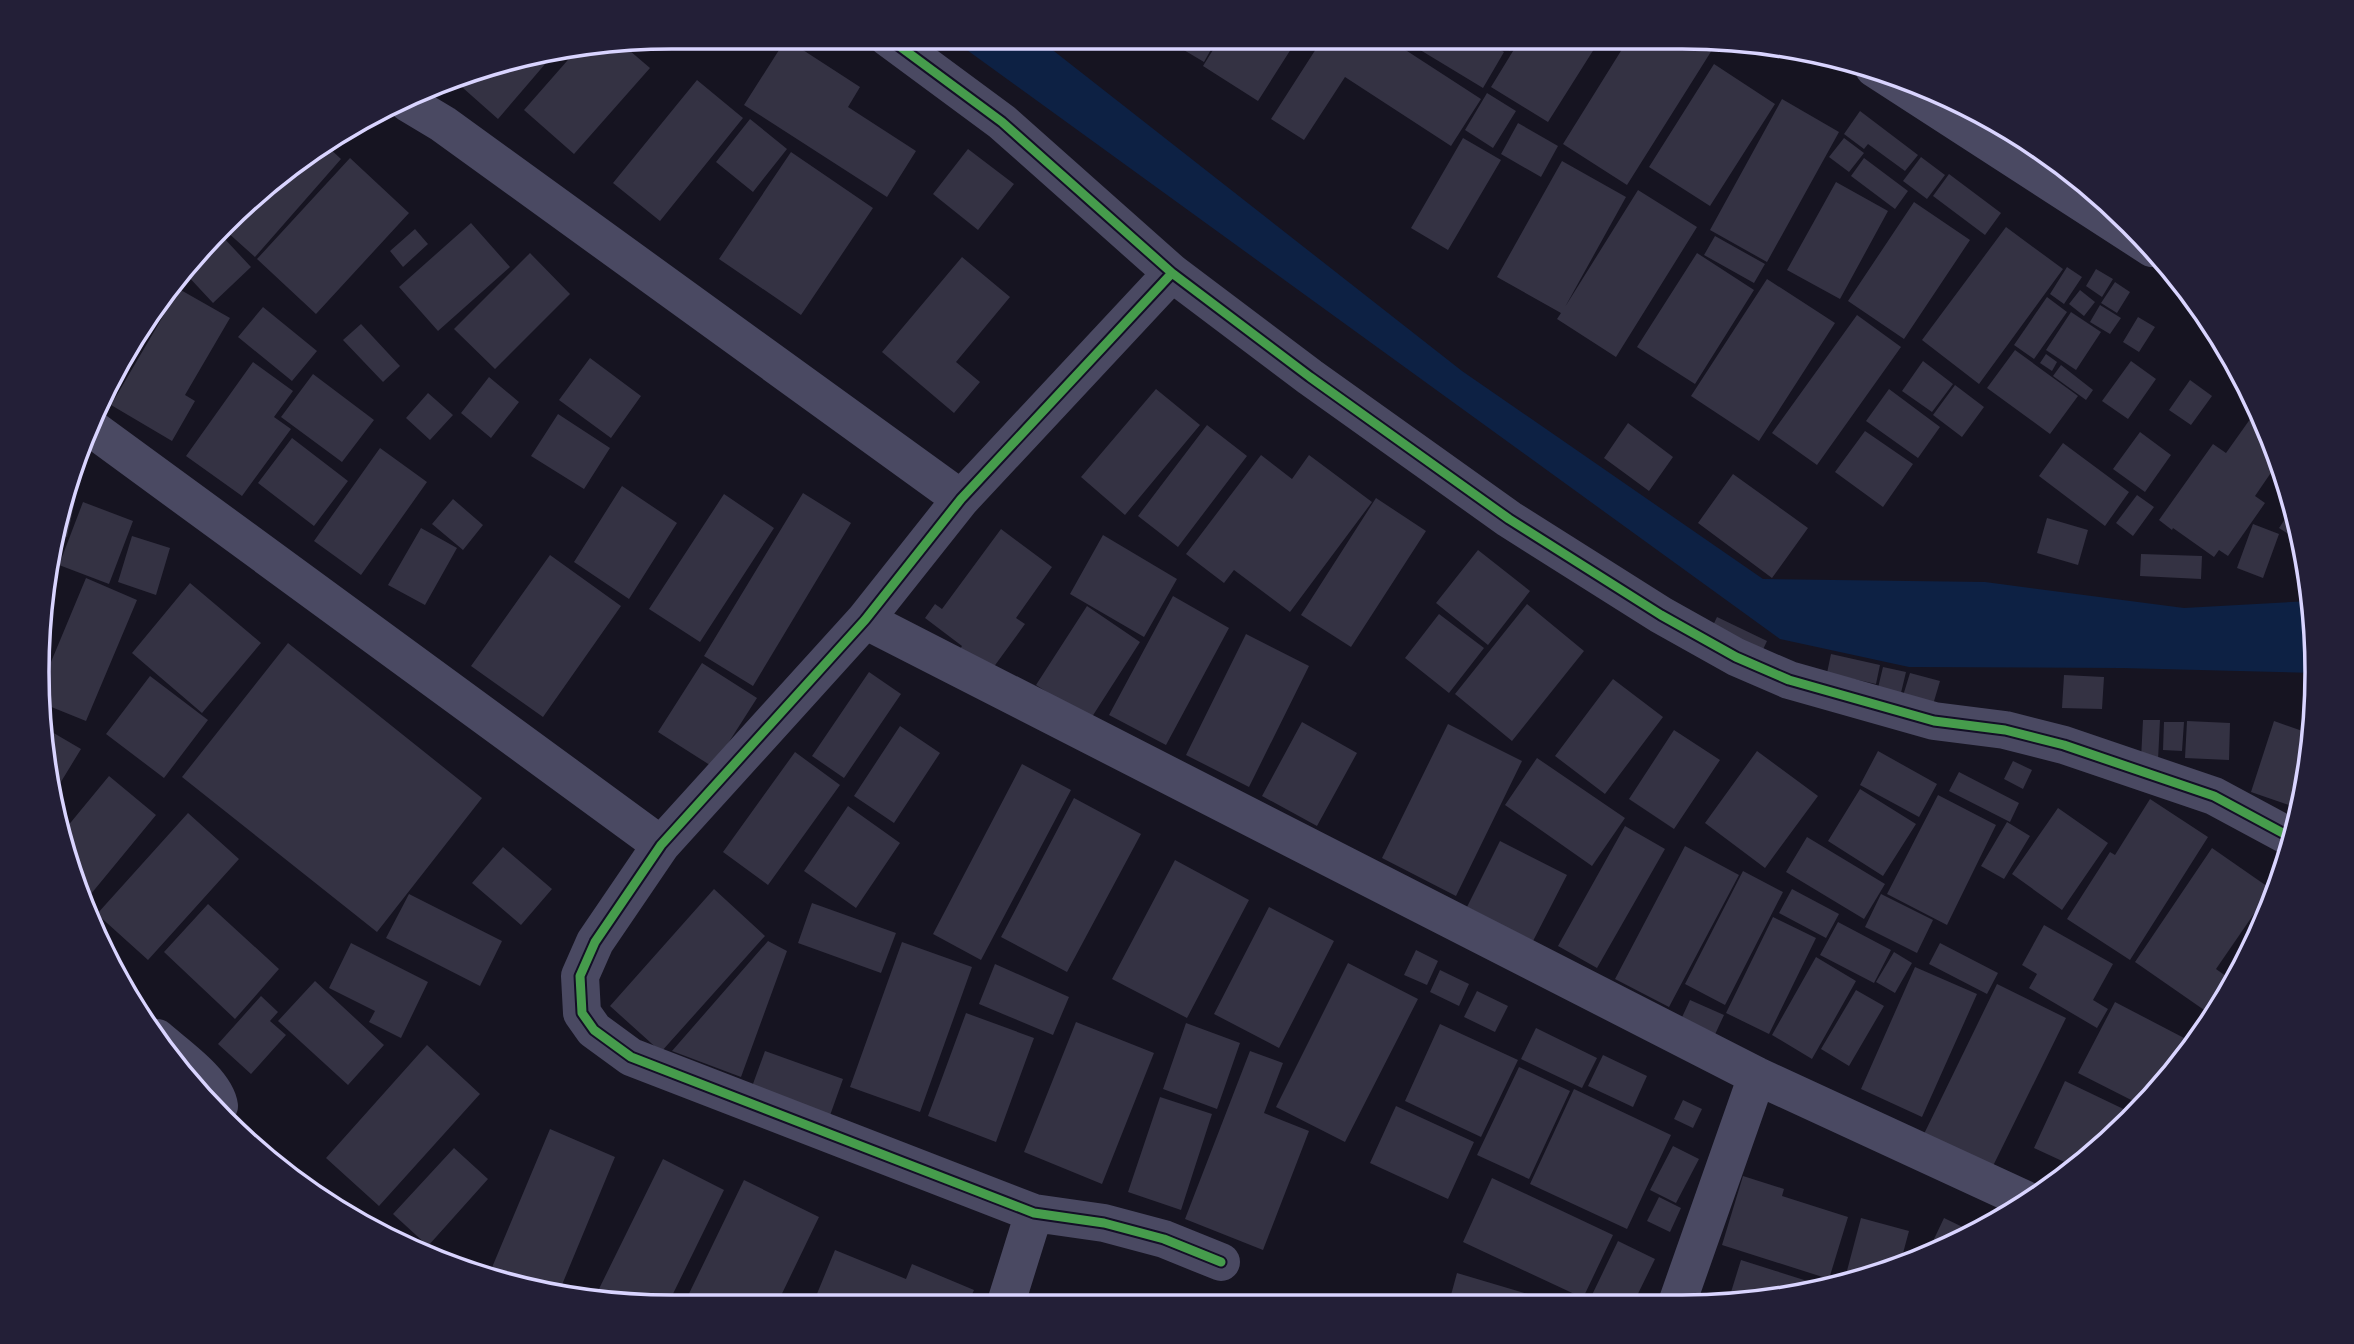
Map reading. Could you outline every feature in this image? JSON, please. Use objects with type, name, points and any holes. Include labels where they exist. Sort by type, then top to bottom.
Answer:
[{"type":"street","points":[[903,49],[1002,122],[1172,273],[1310,377],[1509,519],[1661,615],[1736,657],[1789,680],[1934,721],[2005,730],[2064,745],[2174,780],[2214,796],[2284,834]]},
{"type":"street","points":[[1914,94],[2116,225]]},
{"type":"street","points":[[412,106],[443,124],[961,499]]},
{"type":"street","points":[[1172,273],[961,499],[865,620],[661,845],[595,942],[580,976],[582,1013],[594,1030],[631,1057],[1034,1213],[1104,1223],[1152,1236],[1221,1262]]},
{"type":"street","points":[[97,432],[661,845]]},
{"type":"street","points":[[865,620],[1757,1076],[2019,1196]]},
{"type":"street","points":[[196,1073],[215,1095]]},
{"type":"street","points":[[1680,1295],[1757,1076]]},
{"type":"street","points":[[1008,1295],[1034,1213]]},
{"type":"water","points":[[966,49],[1051,49],[1462,371],[1763,579],[1985,582],[2184,608],[2301,601],[2305,673],[1909,667],[1780,639]]},
{"type":"building","points":[[780,49],[801,49],[860,87],[848,107],[916,151],[887,197],[744,105]]},
{"type":"building","points":[[1182,49],[1211,49],[1204,62]]},
{"type":"building","points":[[1214,49],[1291,49],[1258,101],[1203,66]]},
{"type":"building","points":[[1316,49],[1404,49],[1481,99],[1451,146],[1345,77],[1304,140],[1271,119]]},
{"type":"building","points":[[1419,49],[1499,49],[1504,52],[1483,88]]},
{"type":"building","points":[[1514,49],[1594,49],[1548,122],[1491,87]]},
{"type":"building","points":[[1622,49],[1712,50],[1627,185],[1563,144]]},
{"type":"building","points":[[629,50],[650,68],[574,154],[524,110],[570,58]]},
{"type":"building","points":[[547,62],[498,119],[461,86]]},
{"type":"building","points":[[1714,64],[1775,104],[1710,206],[1649,167]]},
{"type":"building","points":[[697,80],[743,118],[660,221],[613,183]]},
{"type":"building","points":[[1487,93],[1516,111],[1493,148],[1465,130]]},
{"type":"building","points":[[1782,99],[1839,132],[1767,262],[1710,230]]},
{"type":"building","points":[[1860,111],[1918,155],[1905,171],[1868,144],[1864,149],[1844,134]]},
{"type":"building","points":[[750,119],[787,149],[753,192],[716,162]]},
{"type":"building","points":[[1518,123],[1558,146],[1541,177],[1501,154]]},
{"type":"building","points":[[1463,138],[1501,160],[1448,250],[1411,228]]},
{"type":"building","points":[[1844,138],[1864,153],[1849,172],[1829,157]]},
{"type":"building","points":[[968,149],[1014,184],[978,230],[933,194]]},
{"type":"building","points":[[332,150],[341,159],[255,257],[229,233],[293,178]]},
{"type":"building","points":[[791,152],[873,208],[801,315],[719,259]]},
{"type":"building","points":[[1921,157],[1945,175],[1927,199],[1903,181]]},
{"type":"building","points":[[350,158],[409,213],[316,314],[257,259]]},
{"type":"building","points":[[1864,158],[1908,191],[1895,209],[1851,176]]},
{"type":"building","points":[[1562,161],[1626,197],[1565,307],[1638,190],[1697,227],[1616,357],[1557,319],[1561,313],[1497,277]]},
{"type":"building","points":[[1949,174],[2001,213],[1985,235],[1933,196]]},
{"type":"building","points":[[1836,182],[1888,211],[1840,299],[1787,270]]},
{"type":"building","points":[[1914,202],[1970,240],[1904,339],[1848,301]]},
{"type":"building","points":[[471,223],[510,267],[438,331],[399,287]]},
{"type":"building","points":[[2006,227],[2063,269],[1979,384],[1922,340]]},
{"type":"building","points":[[415,229],[428,244],[403,267],[390,251]]},
{"type":"building","points":[[1715,236],[1765,264],[1754,283],[1704,255]]},
{"type":"building","points":[[224,238],[251,267],[213,303],[190,278]]},
{"type":"building","points":[[530,253],[570,294],[495,369],[454,329]]},
{"type":"building","points":[[1697,253],[1754,290],[1695,384],[1637,347]]},
{"type":"building","points":[[962,257],[1010,297],[956,362],[980,382],[954,413],[882,352]]},
{"type":"building","points":[[2067,267],[2082,277],[2064,304],[2050,294]]},
{"type":"building","points":[[2096,269],[2113,279],[2102,297],[2086,286]]},
{"type":"building","points":[[1767,279],[1835,323],[1759,441],[1691,396]]},
{"type":"building","points":[[2115,282],[2130,292],[2117,313],[2101,303]]},
{"type":"building","points":[[181,290],[230,318],[185,395],[195,401],[172,441],[111,405]]},
{"type":"building","points":[[2080,290],[2095,302],[2084,316],[2069,304]]},
{"type":"building","points":[[2047,297],[2067,312],[2034,359],[2014,345]]},
{"type":"building","points":[[2100,305],[2121,318],[2110,334],[2090,322]]},
{"type":"building","points":[[263,307],[317,351],[292,381],[238,337]]},
{"type":"building","points":[[2071,312],[2101,332],[2076,370],[2046,350]]},
{"type":"building","points":[[1857,315],[1901,347],[1817,465],[1772,433]]},
{"type":"building","points":[[2138,317],[2155,327],[2139,352],[2123,342]]},
{"type":"building","points":[[361,324],[400,366],[383,382],[343,340]]},
{"type":"building","points":[[2015,350],[2078,396],[2050,434],[1987,388]]},
{"type":"building","points":[[2046,354],[2057,362],[2052,371],[2040,363]]},
{"type":"building","points":[[590,358],[641,396],[611,438],[559,400]]},
{"type":"building","points":[[1923,361],[1953,384],[1932,412],[1902,391]]},
{"type":"building","points":[[2131,361],[2156,379],[2128,419],[2102,401]]},
{"type":"building","points":[[253,362],[293,391],[274,417],[291,429],[242,496],[186,456]]},
{"type":"building","points":[[2061,365],[2093,390],[2086,400],[2053,376]]},
{"type":"building","points":[[313,374],[374,420],[342,462],[281,417]]},
{"type":"building","points":[[489,377],[519,402],[491,438],[461,413]]},
{"type":"building","points":[[2190,380],[2212,396],[2191,425],[2169,410]]},
{"type":"building","points":[[1955,385],[1984,407],[1962,437],[1933,415]]},
{"type":"building","points":[[1156,389],[1200,425],[1125,515],[1081,477]]},
{"type":"building","points":[[1889,389],[1940,427],[1918,458],[1866,421]]},
{"type":"building","points":[[428,393],[453,415],[430,440],[406,418]]},
{"type":"building","points":[[558,414],[610,448],[584,489],[531,456]]},
{"type":"building","points":[[2251,418],[2272,471],[2255,496],[2265,503],[2228,556],[2219,550],[2214,557],[2159,520],[2213,444],[2226,453]]},
{"type":"building","points":[[1628,423],[1673,457],[1649,491],[1604,458]]},
{"type":"building","points":[[1207,425],[1247,456],[1178,547],[1138,516]]},
{"type":"building","points":[[1865,431],[1913,464],[1883,507],[1835,472]]},
{"type":"building","points":[[2140,432],[2171,455],[2145,492],[2113,469]]},
{"type":"building","points":[[292,438],[348,481],[314,526],[258,483]]},
{"type":"building","points":[[2063,443],[2129,492],[2105,526],[2039,476]]},
{"type":"building","points":[[380,448],[427,482],[361,575],[314,541]]},
{"type":"building","points":[[1261,455],[1292,479],[1309,455],[1372,502],[1290,612],[1234,570],[1224,583],[1186,554]]},
{"type":"building","points":[[1733,474],[1808,528],[1772,578],[1698,523]]},
{"type":"building","points":[[622,486],[677,523],[629,599],[574,562]]},
{"type":"building","points":[[803,493],[851,523],[753,686],[704,656]]},
{"type":"building","points":[[724,494],[774,528],[700,642],[649,609]]},
{"type":"building","points":[[2137,495],[2154,507],[2133,536],[2116,523]]},
{"type":"building","points":[[1376,498],[1426,531],[1351,647],[1301,615]]},
{"type":"building","points":[[453,499],[483,525],[463,550],[432,524]]},
{"type":"building","points":[[74,500],[75,500],[67,537],[64,536]]},
{"type":"building","points":[[83,502],[133,521],[109,584],[59,565]]},
{"type":"building","points":[[2047,518],[2088,530],[2078,565],[2037,553]]},
{"type":"building","points":[[2286,518],[2289,535],[2279,528]]},
{"type":"building","points":[[2253,524],[2279,534],[2263,578],[2237,568]]},
{"type":"building","points":[[421,528],[457,548],[425,605],[388,585]]},
{"type":"building","points":[[1001,529],[1052,567],[1016,618],[1025,624],[993,668],[956,655],[962,646],[925,618],[935,604],[942,609]]},
{"type":"building","points":[[1103,535],[1177,579],[1144,637],[1070,594]]},
{"type":"building","points":[[132,536],[170,548],[156,595],[118,582]]},
{"type":"building","points":[[1478,550],[1530,591],[1488,645],[1436,603]]},
{"type":"building","points":[[2141,554],[2202,556],[2201,579],[2140,576]]},
{"type":"building","points":[[550,555],[621,606],[543,717],[471,666]]},
{"type":"building","points":[[86,578],[137,600],[86,721],[50,706],[49,666]]},
{"type":"building","points":[[190,583],[261,643],[202,713],[132,653]]},
{"type":"building","points":[[1173,596],[1229,628],[1166,745],[1109,715]]},
{"type":"building","points":[[1527,604],[1584,651],[1512,741],[1455,694]]},
{"type":"building","points":[[1087,606],[1140,642],[1090,720],[1036,685]]},
{"type":"building","points":[[1439,614],[1484,648],[1449,693],[1405,658]]},
{"type":"building","points":[[1717,617],[1767,641],[1758,660],[1708,636]]},
{"type":"building","points":[[1246,634],[1309,666],[1249,787],[1186,755]]},
{"type":"building","points":[[288,643],[482,798],[377,932],[182,777]]},
{"type":"building","points":[[1831,654],[1880,665],[1876,684],[1827,673]]},
{"type":"building","points":[[702,663],[757,698],[713,767],[658,732]]},
{"type":"building","points":[[1883,667],[1906,672],[1900,697],[1877,692]]},
{"type":"building","points":[[869,672],[901,694],[844,778],[812,756]]},
{"type":"building","points":[[1910,673],[1940,681],[1932,708],[1902,699]]},
{"type":"building","points":[[2064,675],[2104,677],[2102,709],[2062,708]]},
{"type":"building","points":[[150,676],[208,720],[164,778],[106,734]]},
{"type":"building","points":[[1613,679],[1663,717],[1605,794],[1555,756]]},
{"type":"building","points":[[2143,720],[2160,720],[2158,760],[2141,759]]},
{"type":"building","points":[[2187,721],[2230,723],[2229,760],[2185,758]]},
{"type":"building","points":[[2274,721],[2302,731],[2289,805],[2251,792]]},
{"type":"building","points":[[1302,722],[1357,753],[1317,826],[1262,796]]},
{"type":"building","points":[[2164,722],[2184,722],[2182,751],[2163,750]]},
{"type":"building","points":[[1448,724],[1522,761],[1456,896],[1382,858]]},
{"type":"building","points":[[900,726],[940,753],[894,823],[854,796]]},
{"type":"building","points":[[1674,730],[1720,760],[1674,829],[1629,799]]},
{"type":"building","points":[[52,732],[81,749],[59,784]]},
{"type":"building","points":[[1757,751],[1818,796],[1765,868],[1705,823]]},
{"type":"building","points":[[1878,751],[1937,784],[1919,817],[1860,785]]},
{"type":"building","points":[[795,752],[840,785],[768,885],[723,852]]},
{"type":"building","points":[[1537,758],[1625,818],[1592,866],[1505,805]]},
{"type":"building","points":[[2013,761],[2032,770],[2023,789],[2004,779]]},
{"type":"building","points":[[1022,764],[1071,790],[981,960],[933,934]]},
{"type":"building","points":[[1959,772],[2019,803],[2010,822],[1949,791]]},
{"type":"building","points":[[109,776],[156,815],[90,895],[68,825]]},
{"type":"building","points":[[1860,789],[1916,824],[1883,876],[1828,841]]},
{"type":"building","points":[[1938,795],[1996,825],[1947,925],[1887,894]]},
{"type":"building","points":[[1074,798],[1141,834],[1067,972],[1001,937]]},
{"type":"building","points":[[2150,799],[2208,837],[2130,960],[2067,919],[2110,852],[2115,855]]},
{"type":"building","points":[[848,806],[900,843],[856,908],[804,871]]},
{"type":"building","points":[[2058,808],[2108,843],[2062,910],[2012,874]]},
{"type":"building","points":[[188,813],[239,859],[148,960],[98,913]]},
{"type":"building","points":[[2007,822],[2030,836],[2004,879],[1981,866]]},
{"type":"building","points":[[1625,826],[1665,849],[1597,968],[1558,946]]},
{"type":"building","points":[[1807,837],[1885,884],[1864,919],[1786,872]]},
{"type":"building","points":[[1500,841],[1567,875],[1533,941],[1467,907]]},
{"type":"building","points":[[1685,846],[1739,875],[1669,1007],[1615,979]]},
{"type":"building","points":[[503,847],[552,889],[521,925],[472,883]]},
{"type":"building","points":[[2212,848],[2267,886],[2260,905],[2216,969],[2226,976],[2205,1011],[2135,962]]},
{"type":"building","points":[[1175,860],[1249,900],[1187,1018],[1112,979]]},
{"type":"building","points":[[1743,871],[1783,892],[1725,1005],[1685,984]]},
{"type":"building","points":[[714,889],[765,936],[661,1052],[610,1006]]},
{"type":"building","points":[[1792,889],[1839,914],[1826,938],[1779,913]]},
{"type":"building","points":[[409,894],[502,941],[480,986],[386,938]]},
{"type":"building","points":[[1881,894],[1933,920],[1917,953],[1865,927]]},
{"type":"building","points":[[812,903],[896,933],[881,973],[798,943]]},
{"type":"building","points":[[208,904],[279,969],[235,1019],[164,952]]},
{"type":"building","points":[[1269,907],[1334,941],[1279,1048],[1214,1014]]},
{"type":"building","points":[[1773,917],[1816,938],[1769,1034],[1726,1013]]},
{"type":"building","points":[[1838,922],[1891,950],[1874,983],[1820,955]]},
{"type":"building","points":[[2044,925],[2113,964],[2093,1000],[2108,1009],[2097,1028],[2029,988],[2037,974],[2022,965]]},
{"type":"building","points":[[768,941],[787,951],[741,1077],[672,1051]]},
{"type":"building","points":[[902,942],[972,967],[920,1112],[850,1087]]},
{"type":"building","points":[[351,943],[428,982],[401,1038],[369,1022],[375,1011],[329,988]]},
{"type":"building","points":[[1940,943],[1998,973],[1987,994],[1929,964]]},
{"type":"building","points":[[1416,950],[1438,961],[1427,985],[1404,975]]},
{"type":"building","points":[[1894,952],[1912,963],[1895,993],[1876,982]]},
{"type":"building","points":[[1816,957],[1856,981],[1812,1059],[1772,1035]]},
{"type":"building","points":[[1348,963],[1418,999],[1345,1142],[1276,1107]]},
{"type":"building","points":[[995,964],[1069,997],[1053,1035],[979,1004]]},
{"type":"building","points":[[1915,967],[1977,994],[1922,1117],[1861,1089]]},
{"type":"building","points":[[1440,970],[1469,984],[1459,1006],[1430,992]]},
{"type":"building","points":[[315,981],[384,1045],[348,1085],[278,1021]]},
{"type":"building","points":[[1997,984],[2066,1018],[1991,1170],[1923,1136]]},
{"type":"building","points":[[1856,990],[1884,1006],[1849,1066],[1821,1049]]},
{"type":"building","points":[[1477,991],[1508,1006],[1495,1032],[1464,1017]]},
{"type":"building","points":[[261,996],[278,1012],[270,1021],[286,1035],[251,1074],[218,1044]]},
{"type":"building","points":[[1690,1000],[1724,1015],[1711,1043],[1677,1028]]},
{"type":"building","points":[[2115,1002],[2185,1039],[2134,1101],[2078,1073]]},
{"type":"building","points":[[966,1013],[1034,1038],[996,1142],[928,1116]]},
{"type":"building","points":[[1076,1022],[1154,1053],[1102,1184],[1024,1152]]},
{"type":"building","points":[[1186,1023],[1240,1043],[1217,1109],[1163,1089]]},
{"type":"building","points":[[1440,1024],[1518,1060],[1481,1137],[1405,1101]]},
{"type":"building","points":[[1536,1028],[1597,1058],[1582,1088],[1521,1059]]},
{"type":"building","points":[[427,1045],[480,1094],[379,1206],[326,1158]]},
{"type":"building","points":[[765,1051],[843,1079],[828,1121],[750,1092]]},
{"type":"building","points":[[1250,1051],[1283,1063],[1264,1113],[1309,1131],[1263,1250],[1185,1219]]},
{"type":"building","points":[[1603,1055],[1647,1076],[1633,1107],[1588,1086]]},
{"type":"building","points":[[1519,1067],[1570,1091],[1529,1179],[1477,1155]]},
{"type":"building","points":[[2065,1081],[2126,1110],[2065,1162],[2034,1148]]},
{"type":"building","points":[[1574,1089],[1671,1135],[1627,1229],[1530,1184]]},
{"type":"building","points":[[1160,1097],[1212,1114],[1181,1210],[1128,1192]]},
{"type":"building","points":[[1683,1100],[1702,1109],[1693,1128],[1674,1119]]},
{"type":"building","points":[[1396,1106],[1474,1142],[1448,1199],[1370,1163]]},
{"type":"building","points":[[550,1129],[615,1157],[562,1285],[492,1268]]},
{"type":"building","points":[[1673,1146],[1699,1159],[1676,1203],[1650,1190]]},
{"type":"building","points":[[454,1148],[488,1179],[428,1246],[393,1214]]},
{"type":"building","points":[[663,1159],[724,1190],[672,1295],[598,1291]]},
{"type":"building","points":[[1743,1176],[1784,1189],[1782,1196],[1848,1217],[1830,1277],[1826,1278],[1722,1245]]},
{"type":"building","points":[[1492,1178],[1613,1235],[1584,1295],[1577,1295],[1463,1242]]},
{"type":"building","points":[[744,1180],[819,1217],[781,1295],[688,1295]]},
{"type":"building","points":[[1659,1197],[1681,1208],[1670,1232],[1647,1221]]},
{"type":"building","points":[[1861,1218],[1909,1231],[1903,1254],[1846,1273]]},
{"type":"building","points":[[1944,1218],[1964,1228],[1958,1231],[1932,1242]]},
{"type":"building","points":[[1618,1241],[1655,1259],[1637,1295],[1592,1295]]},
{"type":"building","points":[[835,1250],[906,1279],[912,1264],[974,1290],[972,1295],[817,1295]]},
{"type":"building","points":[[1741,1260],[1810,1282],[1763,1290],[1731,1293]]},
{"type":"building","points":[[1457,1273],[1531,1295],[1451,1295]]},
{"type":"cycle path","points":[[903,49],[1002,122],[1172,273],[1310,377],[1509,519],[1661,615],[1736,657],[1789,680],[1934,721],[2005,730],[2064,745],[2214,796],[2284,834]]},
{"type":"cycle path","points":[[1172,273],[961,499],[865,620],[661,845],[595,942],[580,976],[582,1013],[594,1030],[631,1057],[1034,1213],[1104,1223],[1164,1239],[1221,1262]]}]
